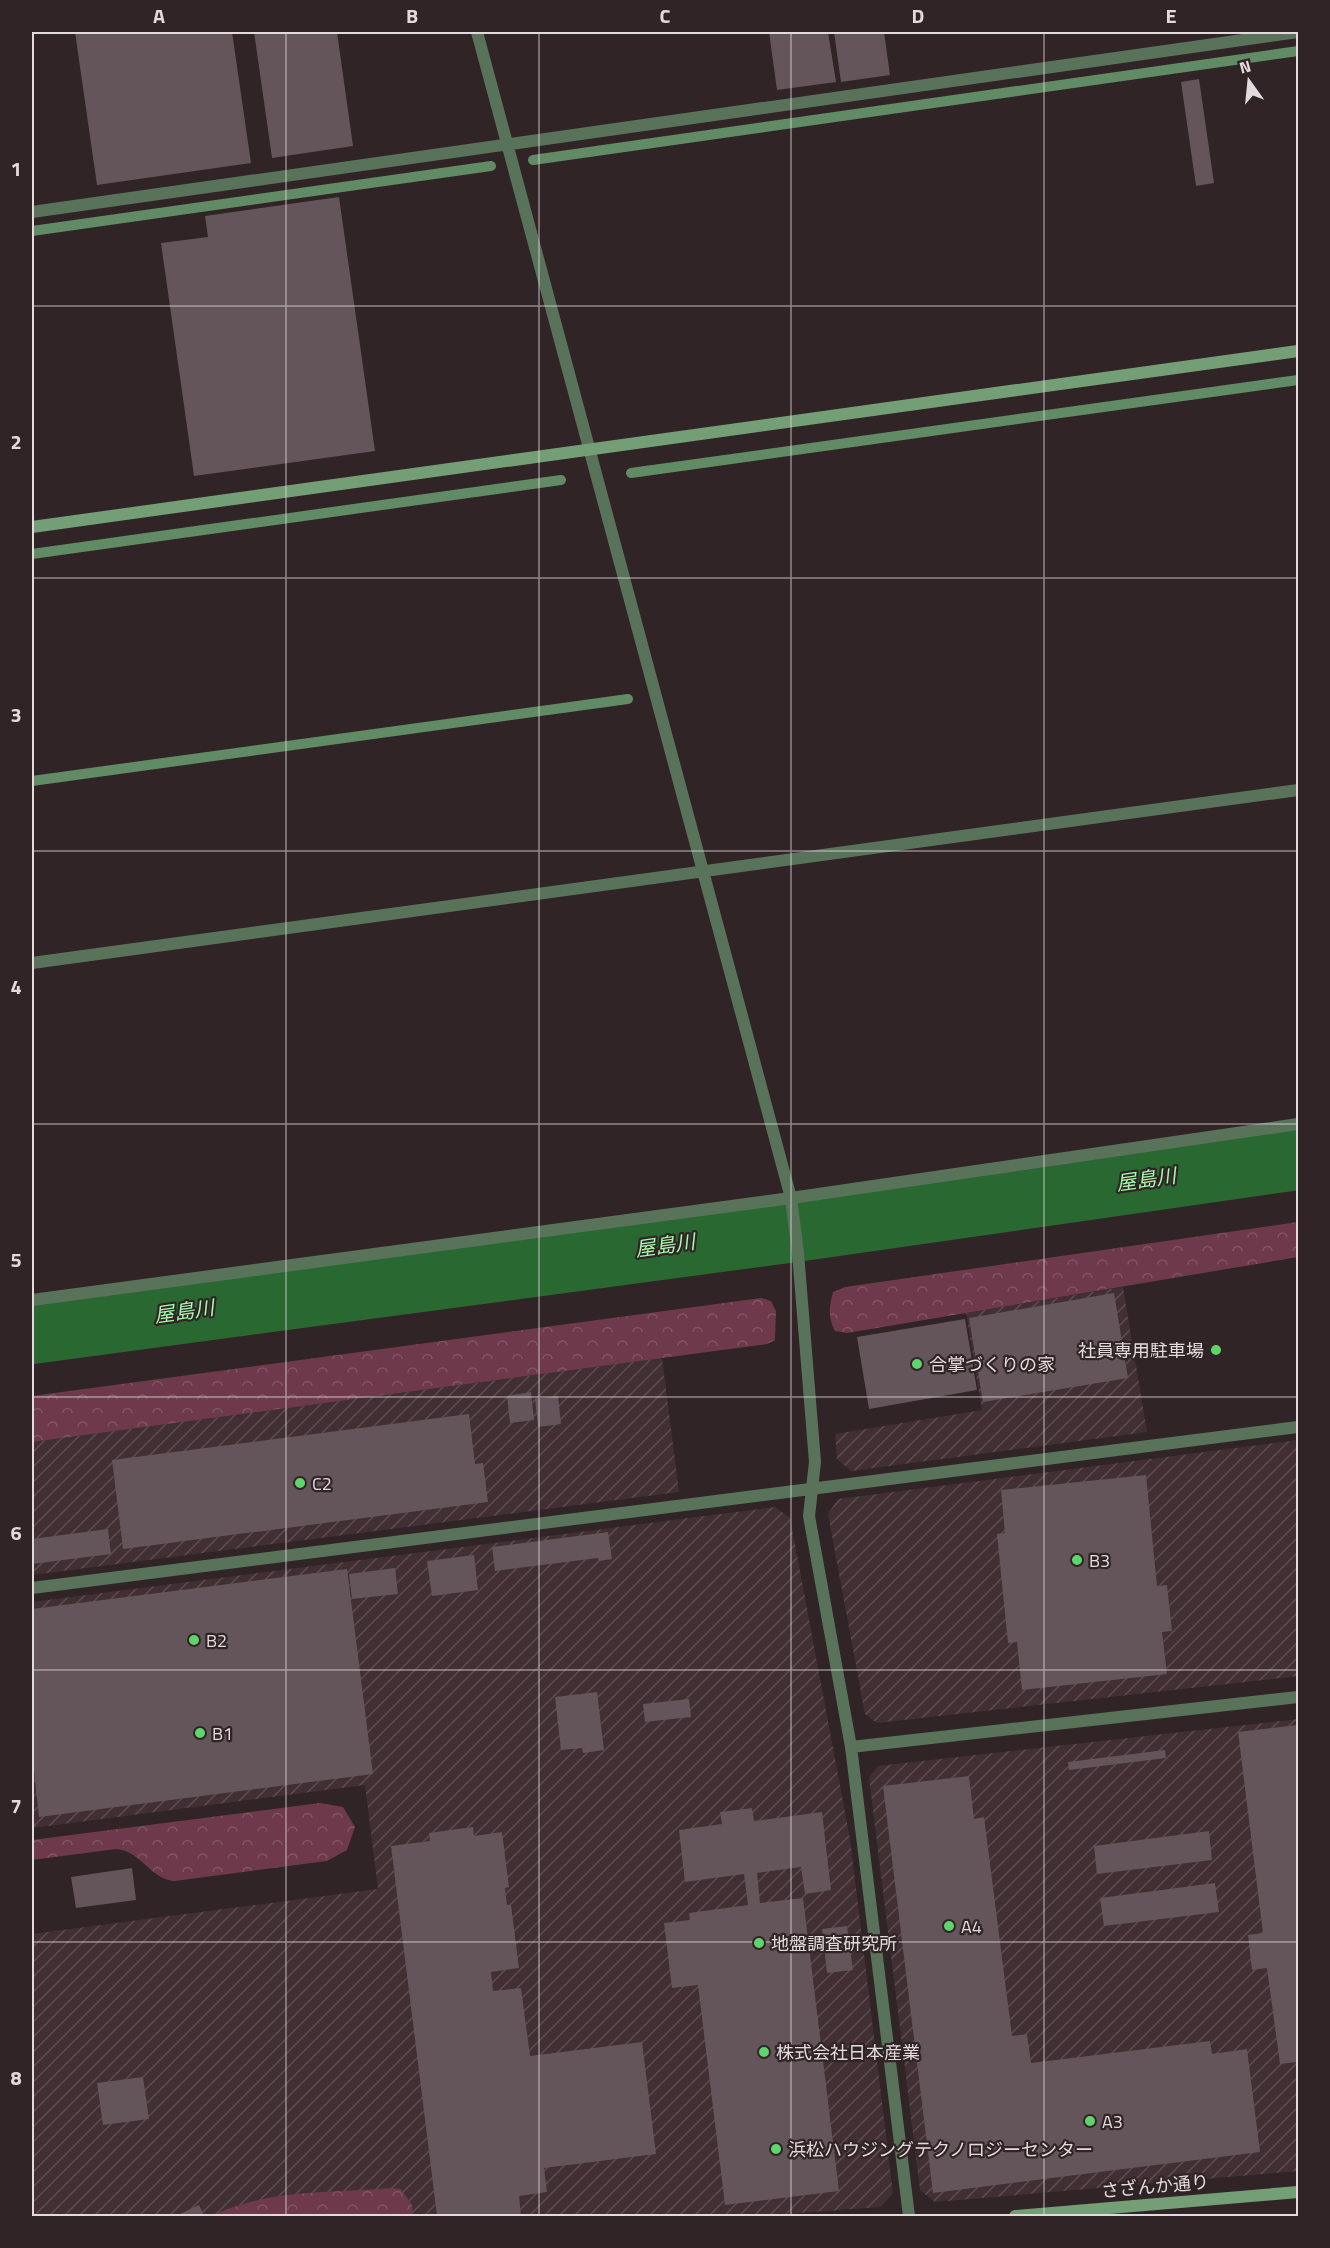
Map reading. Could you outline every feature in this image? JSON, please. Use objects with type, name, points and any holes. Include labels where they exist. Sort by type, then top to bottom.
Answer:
[{"type":"street","points":[[477,32],[791,1202],[798,1253],[815,1462],[809,1516],[851,1747],[909,2217]]},
{"type":"street","points":[[32,212],[1299,32]]},
{"type":"street","points":[[32,527],[1299,351]]},
{"type":"street","points":[[32,963],[1299,790]]},
{"type":"street","points":[[32,1300],[791,1202],[1299,1124]]},
{"type":"street","points":[[32,1588],[1299,1427]]},
{"type":"street","points":[[851,1747],[1299,1697]]},
{"type":"street","name":"さざんか通り","points":[[1015,2217],[1299,2192]]},
{"type":"shaded area","points":[[1123,1287],[1147,1432],[851,1471],[837,1459],[835,1434],[982,1410],[966,1313]]},
{"type":"shaded area","points":[[662,1358],[679,1492],[32,1575],[32,1442]]},
{"type":"shaded area","points":[[1298,1440],[1298,1676],[877,1723],[865,1714],[828,1514],[838,1499]]},
{"type":"shaded area","points":[[775,1507],[790,1518],[850,1839],[893,2193],[881,2207],[757,2216],[32,2216],[32,1934],[378,1889],[365,1785],[32,1828],[32,1602]]},
{"type":"shaded area","points":[[1298,1719],[1298,2171],[935,2202],[920,2190],[869,1778],[878,1766]]},
{"type":"green space","points":[[1298,1222],[1298,1257],[847,1333],[835,1331],[831,1322],[830,1308],[833,1292],[845,1287]]},
{"type":"green space","points":[[761,1298],[771,1301],[776,1311],[775,1340],[767,1344],[32,1442],[32,1396]]},
{"type":"green space","points":[[320,1803],[343,1807],[355,1827],[347,1850],[327,1861],[175,1881],[158,1875],[133,1855],[116,1849],[32,1860],[32,1840]]},
{"type":"green space","points":[[401,2189],[412,2205],[413,2216],[212,2216],[233,2207],[277,2197]]},
{"type":"building","points":[[75,32],[232,32],[251,163],[97,185]]},
{"type":"building","points":[[254,32],[337,32],[353,146],[272,158]]},
{"type":"building","points":[[769,32],[828,32],[836,82],[777,90]]},
{"type":"building","points":[[834,32],[884,32],[890,75],[841,82]]},
{"type":"building","points":[[1199,79],[1214,183],[1196,186],[1181,82]]},
{"type":"building","points":[[339,197],[375,451],[194,476],[161,243],[208,237],[205,216]]},
{"type":"building","points":[[1114,1293],[1128,1378],[983,1402],[969,1318]]},
{"type":"building","name":"合掌づくりの家","points":[[965,1319],[977,1390],[869,1409],[857,1337]]},
{"type":"building","points":[[531,1392],[534,1420],[510,1423],[507,1396]]},
{"type":"building","points":[[558,1396],[561,1424],[538,1427],[535,1399]]},
{"type":"building","name":"C2","points":[[469,1414],[475,1464],[483,1463],[488,1502],[123,1549],[112,1460]]},
{"type":"building","name":"B3","points":[[1146,1475],[1157,1586],[1167,1585],[1172,1631],[1162,1632],[1167,1674],[1022,1690],[1017,1642],[1008,1643],[997,1534],[1005,1533],[1001,1490]]},
{"type":"building","points":[[108,1529],[111,1554],[32,1564],[32,1539]]},
{"type":"building","points":[[608,1532],[612,1559],[599,1561],[598,1558],[495,1571],[492,1547]]},
{"type":"building","points":[[474,1555],[478,1590],[432,1596],[427,1561]]},
{"type":"building","points":[[395,1568],[398,1594],[352,1599],[349,1574]]},
{"type":"building","points":[[347,1569],[373,1774],[39,1817],[32,1753],[32,1609]]},
{"type":"building","points":[[597,1692],[604,1750],[583,1753],[582,1748],[561,1750],[555,1697]]},
{"type":"building","points":[[689,1699],[691,1717],[645,1722],[643,1704]]},
{"type":"building","points":[[1298,1725],[1298,2062],[1280,2064],[1267,1968],[1252,1970],[1248,1935],[1263,1933],[1238,1732]]},
{"type":"building","points":[[1165,1750],[1166,1758],[1069,1770],[1068,1762]]},
{"type":"building","points":[[969,1776],[974,1819],[984,1817],[1012,2036],[1027,2034],[1031,2063],[1210,2041],[1212,2054],[1247,2049],[1260,2152],[933,2193],[883,1786]]},
{"type":"building","points":[[752,1808],[754,1821],[822,1812],[831,1890],[805,1894],[801,1867],[757,1873],[760,1903],[803,1898],[839,2191],[725,2205],[698,1985],[672,1988],[664,1923],[690,1920],[689,1913],[748,1905],[744,1874],[685,1882],[679,1830],[722,1824],[720,1812]]},
{"type":"building","points":[[473,1827],[474,1836],[502,1832],[509,1887],[505,1888],[507,1905],[511,1905],[519,1968],[491,1972],[493,1991],[521,1988],[530,2056],[642,2042],[656,2154],[544,2168],[547,2192],[519,2196],[521,2216],[437,2216],[391,1846],[430,1841],[429,1833]]},
{"type":"building","points":[[1209,1831],[1212,1860],[1097,1874],[1094,1846]]},
{"type":"building","points":[[132,1868],[136,1900],[76,1908],[71,1877]]},
{"type":"building","points":[[1215,1883],[1219,1912],[1104,1926],[1100,1898]]},
{"type":"building","points":[[847,1926],[853,1970],[827,1973],[822,1929]]},
{"type":"building","points":[[143,2077],[149,2119],[103,2125],[97,2083]]},
{"type":"building","points":[[199,2205],[204,2215],[182,2216],[180,2214]]},
{"type":"waterway","points":[[533,160],[1298,51]]},
{"type":"waterway","points":[[32,231],[491,166]]},
{"type":"waterway","points":[[631,473],[1298,380]]},
{"type":"waterway","points":[[32,554],[561,480]]},
{"type":"waterway","points":[[32,781],[628,699]]},
{"type":"waterway","name":"屋島川","points":[[32,1332],[795,1230],[1298,1158]]},
{"type":"place","name":"社員専用駐車場","points":[[1216,1350]]},
{"type":"place","name":"合掌づくりの家","points":[[917,1364]]},
{"type":"place","name":"C2","points":[[300,1483]]},
{"type":"place","name":"B3","points":[[1077,1560]]},
{"type":"place","name":"B2","points":[[194,1640]]},
{"type":"place","name":"B1","points":[[200,1733]]},
{"type":"place","name":"A4","points":[[949,1926]]},
{"type":"place","name":"地盤調査研究所","points":[[759,1943]]},
{"type":"place","name":"株式会社日本産業","points":[[764,2052]]},
{"type":"place","name":"A3","points":[[1090,2121]]},
{"type":"place","name":"浜松ハウジングテクノロジーセンター","points":[[776,2149]]}]
